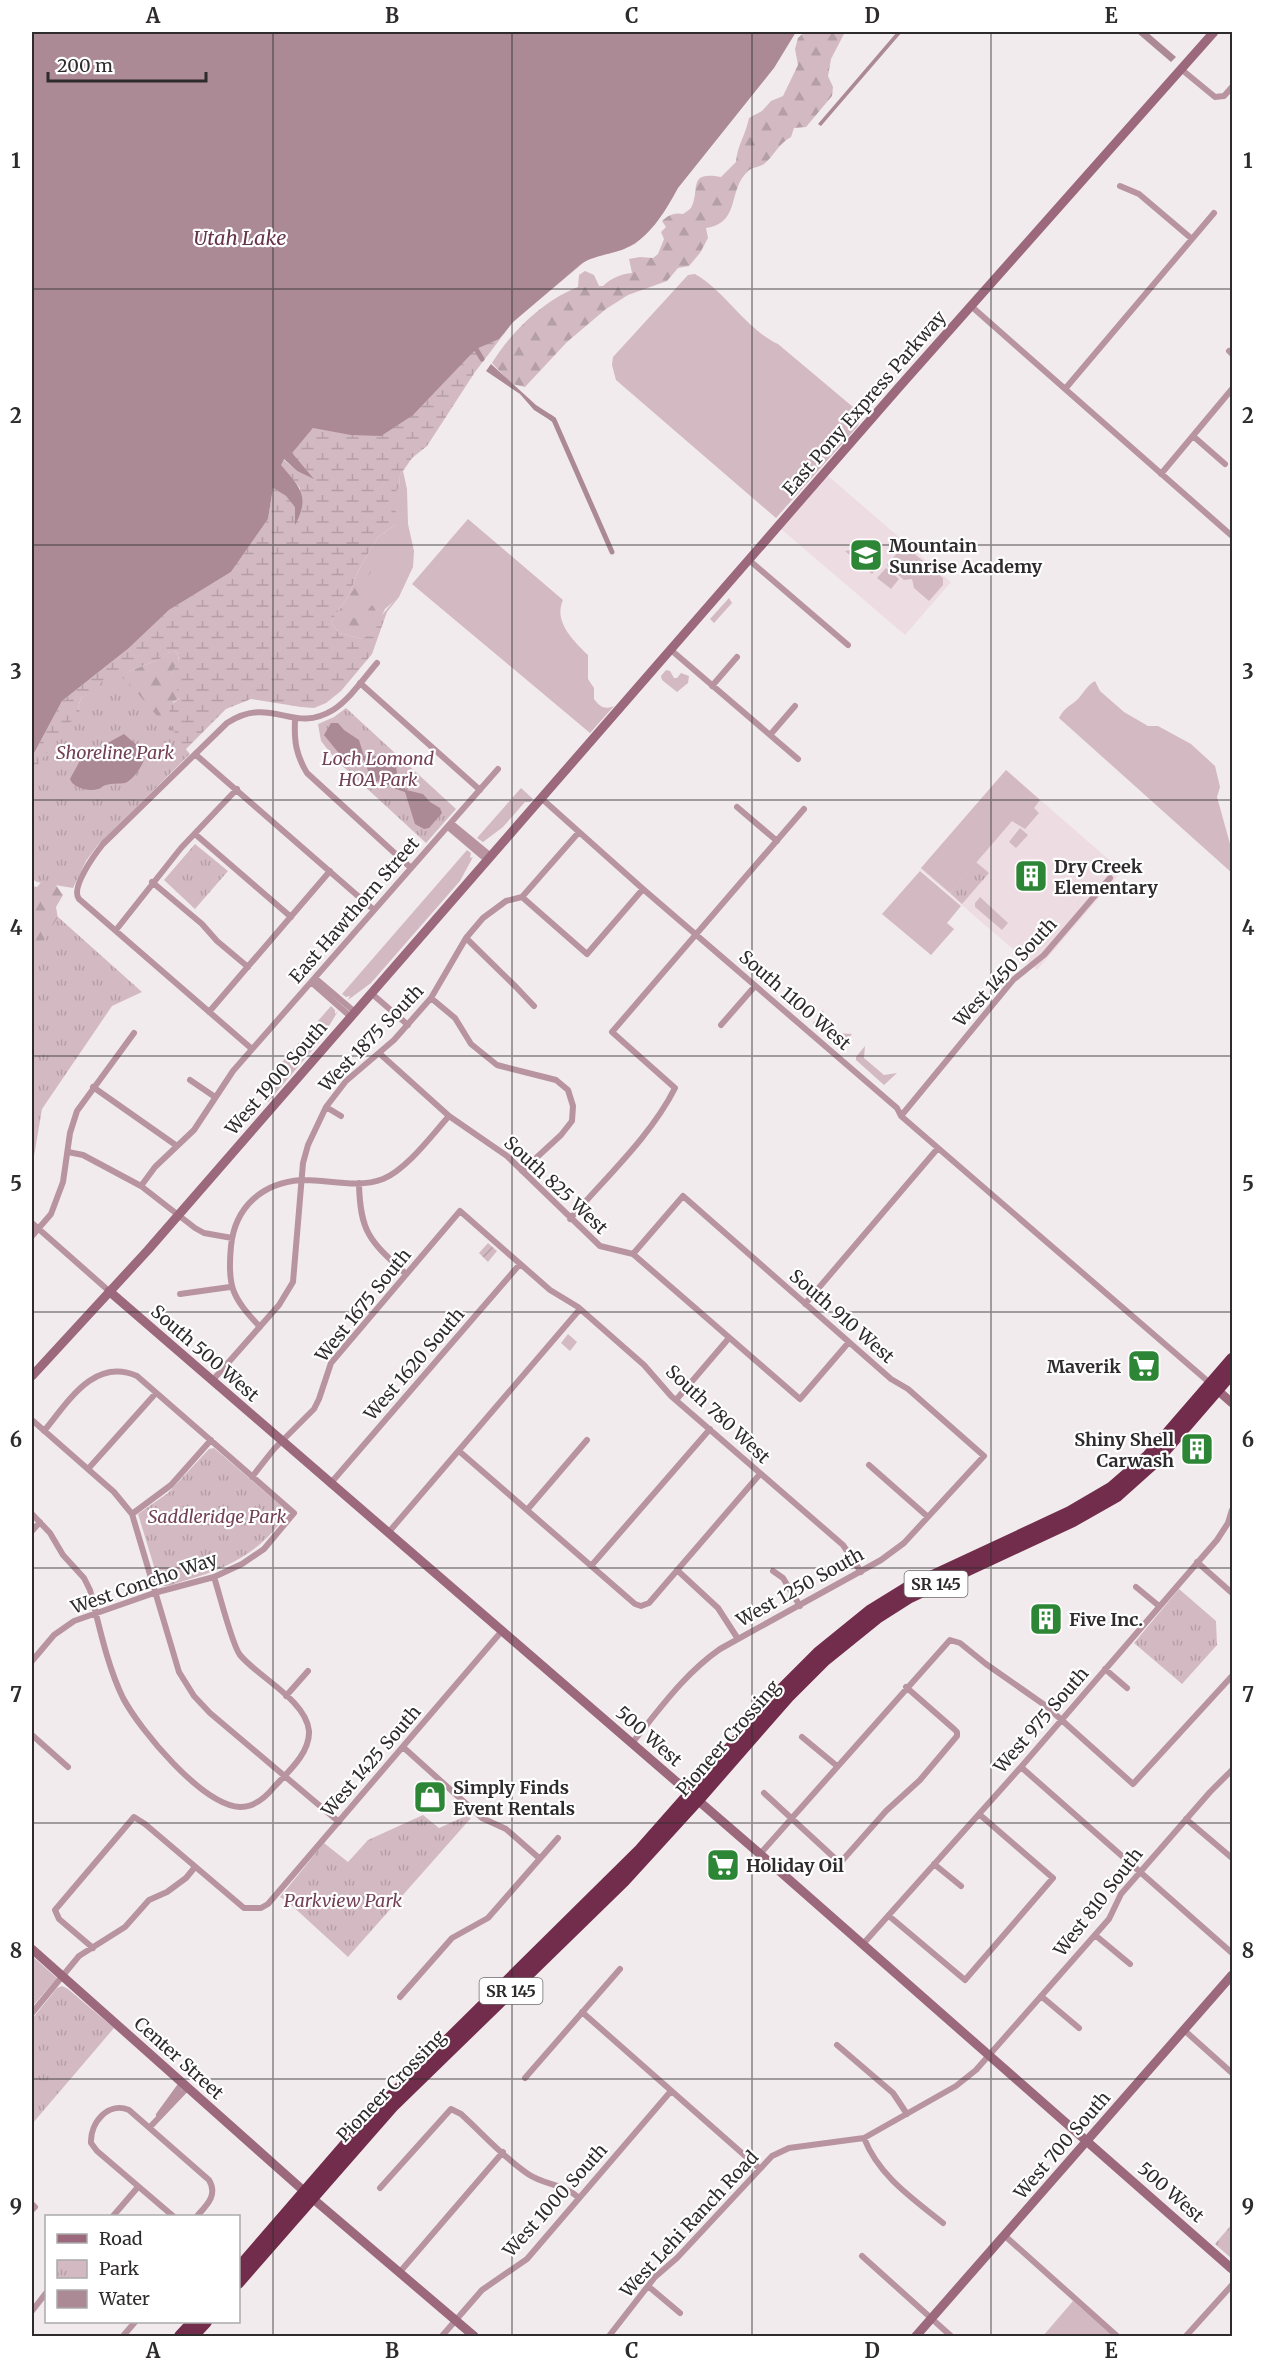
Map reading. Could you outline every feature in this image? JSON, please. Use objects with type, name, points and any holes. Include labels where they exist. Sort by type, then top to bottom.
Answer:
[{"type":"highway","name":"SR 145","points":[[1214,1387],[1227,1375],[1233,1359]]},
{"type":"highway","name":"Pioneer Crossing","points":[[308,2195],[378,2108],[694,1797],[782,1689],[842,1632],[905,1589],[1070,1512],[1111,1488],[1148,1456],[1214,1387]]},
{"type":"highway","name":"SR 145","points":[[240,2267],[308,2195]]},
{"type":"highway","name":"SR 145","points":[[240,2280],[308,2195]]},
{"type":"highway","points":[[180,2337],[192,2323]]},
{"type":"highway","points":[[193,2337],[205,2323]]},
{"type":"street","name":"East Pony Express Parkway","points":[[542,798],[971,306],[1214,32]]},
{"type":"street","points":[[1181,69],[1219,98],[1226,95],[1233,87]]},
{"type":"street","points":[[1120,186],[1139,194],[1192,238]]},
{"type":"street","points":[[1065,389],[1214,213]]},
{"type":"street","points":[[971,306],[1233,536]]},
{"type":"street","points":[[1161,474],[1233,389]]},
{"type":"street","points":[[1193,436],[1225,464]]},
{"type":"street","points":[[749,560],[848,645]]},
{"type":"street","points":[[670,650],[798,759]]},
{"type":"street","points":[[712,686],[737,657]]},
{"type":"street","points":[[252,1049],[76,895],[81,879],[99,849],[227,723],[249,712],[274,712],[295,720],[318,717],[330,712],[377,663]]},
{"type":"street","points":[[360,683],[480,790]]},
{"type":"street","points":[[770,735],[795,706]]},
{"type":"street","points":[[295,720],[294,743],[307,773],[411,868]]},
{"type":"street","points":[[195,754],[374,910]]},
{"type":"street","name":"East Hawthorn Street","points":[[141,1185],[147,1175],[194,1130],[233,1071],[498,769]]},
{"type":"street","points":[[116,930],[152,882],[237,789]]},
{"type":"street","name":"South 1100 West","points":[[542,798],[643,889],[897,1108],[901,1116],[1214,1387]]},
{"type":"street","name":"West 1900 South","points":[[32,1376],[178,1214],[542,798]]},
{"type":"street","points":[[737,807],[777,842]]},
{"type":"street","points":[[570,1219],[652,1124],[675,1088],[612,1032],[804,809]]},
{"type":"street","points":[[450,825],[490,859]]},
{"type":"street","name":"West 1875 South","points":[[212,1381],[279,1305],[293,1282],[301,1180],[308,1145],[326,1107],[346,1081],[408,1025],[431,998],[466,938],[492,910],[506,901],[522,897],[579,832]]},
{"type":"street","points":[[195,834],[291,917]]},
{"type":"street","points":[[209,1012],[330,871]]},
{"type":"street","name":"West 1450 South","points":[[901,1116],[1013,980],[1044,955],[1110,878]]},
{"type":"street","points":[[152,882],[202,924],[217,942],[248,968]]},
{"type":"street","points":[[522,897],[587,954],[643,889]]},
{"type":"street","points":[[466,938],[534,1006]]},
{"type":"street","points":[[313,980],[353,1015]]},
{"type":"street","points":[[721,1025],[755,986]]},
{"type":"street","points":[[371,993],[408,1025]]},
{"type":"street","points":[[431,998],[455,1018],[471,1044],[483,1056],[497,1065],[556,1080],[568,1090],[573,1106],[572,1121],[561,1135],[522,1172]]},
{"type":"street","points":[[32,1236],[51,1214],[63,1182],[72,1121],[93,1087],[134,1033]]},
{"type":"street","name":"South 825 West","points":[[379,1053],[449,1116],[507,1156],[600,1246],[633,1254],[800,1399],[849,1342]]},
{"type":"street","points":[[190,1080],[215,1097]]},
{"type":"street","points":[[93,1087],[177,1146]]},
{"type":"street","name":"West 1875 South","points":[[326,1107],[341,1116]]},
{"type":"street","points":[[260,1327],[230,1287],[232,1238],[241,1212],[248,1203],[257,1194],[278,1184],[301,1180],[359,1183],[383,1179],[403,1166],[449,1116]]},
{"type":"street","points":[[805,1304],[938,1148]]},
{"type":"street","points":[[68,1152],[83,1155],[141,1185],[186,1222],[204,1233],[232,1238]]},
{"type":"street","points":[[359,1183],[359,1212],[363,1225],[376,1247],[405,1274]]},
{"type":"street","name":"South 910 West","points":[[633,1254],[683,1196],[891,1379],[908,1389],[984,1456]]},
{"type":"street","name":"West 1675 South","points":[[252,1477],[282,1441],[314,1409],[331,1363],[460,1211]]},
{"type":"street","name":"South 780 West","points":[[460,1211],[546,1287],[580,1309],[648,1369],[676,1400],[843,1545],[861,1572]]},
{"type":"street","name":"South 500 West","points":[[32,1223],[388,1533]]},
{"type":"street","name":"West 1620 South","points":[[330,1484],[520,1264]]},
{"type":"street","points":[[180,1294],[230,1287]]},
{"type":"street","points":[[388,1533],[580,1309]]},
{"type":"street","points":[[676,1400],[729,1338]]},
{"type":"street","points":[[44,1431],[82,1386],[98,1375],[114,1370],[126,1371],[137,1376],[252,1477]]},
{"type":"street","points":[[1214,1387],[1233,1403]]},
{"type":"street","points":[[88,1469],[156,1393]]},
{"type":"street","points":[[32,1420],[114,1492],[132,1514],[179,1672],[190,1690],[210,1713],[339,1822]]},
{"type":"street","points":[[591,1566],[710,1429]]},
{"type":"street","points":[[132,1514],[171,1485],[211,1440]]},
{"type":"street","points":[[527,1510],[587,1440]]},
{"type":"street","points":[[459,1451],[635,1604],[641,1606],[649,1603],[760,1474]]},
{"type":"street","name":"West 1250 South","points":[[632,1743],[688,1675],[703,1661],[738,1639],[861,1572],[904,1543],[984,1456]]},
{"type":"street","points":[[869,1465],[928,1517]]},
{"type":"street","name":"West Concho Way","points":[[32,1661],[54,1635],[74,1621],[154,1593],[214,1577],[242,1564],[264,1549],[294,1513],[252,1477]]},
{"type":"street","name":"West 975 South","points":[[863,1944],[1021,1767],[1224,1531],[1232,1513]]},
{"type":"street","points":[[32,1514],[50,1533],[67,1560],[84,1578],[90,1590],[122,1696],[147,1736],[172,1762],[216,1799],[241,1807],[266,1797],[284,1777],[300,1759],[306,1747],[309,1731],[305,1718],[297,1706],[238,1653],[214,1577]]},
{"type":"street","points":[[32,1531],[40,1522]]},
{"type":"street","name":"500 West","points":[[388,1533],[990,2055]]},
{"type":"street","points":[[1197,1562],[1233,1593]]},
{"type":"street","points":[[676,1570],[718,1608],[738,1639]]},
{"type":"street","points":[[773,1571],[783,1578],[800,1606]]},
{"type":"street","points":[[1136,1587],[1159,1606]]},
{"type":"street","name":"West 1425 South","points":[[195,1867],[244,1908],[261,1908],[268,1904],[501,1632]]},
{"type":"street","points":[[760,1854],[950,1640],[960,1643],[1061,1720],[1133,1784],[1233,1676]]},
{"type":"street","points":[[1105,1669],[1127,1688]]},
{"type":"street","points":[[286,1696],[308,1671]]},
{"type":"street","points":[[764,1793],[840,1863],[885,1811],[920,1780],[955,1739],[957,1732],[906,1687]]},
{"type":"street","points":[[32,1735],[68,1767]]},
{"type":"street","points":[[802,1737],[837,1766]]},
{"type":"street","points":[[403,1748],[482,1818],[506,1829],[539,1858]]},
{"type":"street","points":[[1021,1767],[1233,1953]]},
{"type":"street","name":"West 810 South","points":[[990,2055],[1109,1919],[1121,1894],[1186,1819],[1233,1770]]},
{"type":"street","points":[[888,1916],[965,1980],[1053,1878],[979,1814]]},
{"type":"street","points":[[32,2013],[79,1956],[93,1948],[125,1927],[149,1900],[167,1892],[186,1878],[195,1867],[134,1817],[55,1910],[59,1919],[93,1948]]},
{"type":"street","points":[[1186,1819],[1233,1858]]},
{"type":"street","points":[[400,1997],[452,1938],[488,1918],[558,1838]]},
{"type":"street","points":[[934,1864],[961,1886]]},
{"type":"street","points":[[1095,1935],[1130,1964]]},
{"type":"street","name":"Center Street","points":[[32,1949],[308,2195],[474,2337]]},
{"type":"street","points":[[525,2078],[620,1969]]},
{"type":"street","name":"West 700 South","points":[[916,2337],[1233,1975]]},
{"type":"street","points":[[1041,1996],[1079,2028]]},
{"type":"street","points":[[582,2012],[760,2169]]},
{"type":"street","points":[[1184,2030],[1233,2073]]},
{"type":"street","points":[[837,2045],[893,2093],[907,2114]]},
{"type":"street","points":[[990,2055],[1087,2140]]},
{"type":"street","name":"West Lehi Ranch Road","points":[[609,2337],[656,2277],[677,2258],[772,2156],[789,2148],[864,2138],[956,2086],[990,2055]]},
{"type":"street","points":[[152,2125],[168,2101],[186,2085]]},
{"type":"street","name":"West 1000 South","points":[[442,2337],[482,2290],[527,2259],[671,2091]]},
{"type":"street","points":[[171,2215],[97,2151],[91,2143],[92,2129],[99,2118],[112,2108],[123,2107],[152,2125],[209,2180],[213,2193],[210,2201],[199,2215]]},
{"type":"street","points":[[380,2188],[451,2109],[461,2114],[528,2174],[542,2181],[562,2186],[579,2198]]},
{"type":"street","points":[[864,2138],[876,2161],[891,2181],[943,2223]]},
{"type":"street","name":"500 West","points":[[1087,2140],[1233,2269]]},
{"type":"street","points":[[399,2273],[503,2152]]},
{"type":"street","points":[[115,2215],[138,2187]]},
{"type":"street","points":[[1005,2236],[1117,2337]]},
{"type":"street","points":[[862,2256],[951,2337]]},
{"type":"street","points":[[1186,2337],[1233,2285]]},
{"type":"street","points":[[648,2286],[680,2313]]},
{"type":"street","points":[[32,2311],[45,2295]]},
{"type":"street","points":[[123,2337],[134,2323]]},
{"type":"shaded area","name":"Mountain Sunrise Academy","points":[[827,475],[951,582],[905,635],[781,529]]},
{"type":"shaded area","points":[[1006,770],[1122,871],[1037,970],[920,869]]},
{"type":"green space","points":[[804,32],[845,32],[831,59],[828,76],[833,87],[832,96],[806,127],[794,128],[791,137],[768,161],[748,171],[742,179],[729,213],[717,225],[706,228],[708,238],[700,253],[689,266],[678,268],[667,281],[628,295],[606,309],[567,342],[525,387],[512,384],[492,363],[529,318],[553,300],[578,287],[579,275],[585,271],[594,275],[599,286],[603,286],[616,277],[632,273],[629,259],[653,258],[658,254],[664,239],[661,232],[666,227],[662,221],[672,214],[683,214],[691,208],[699,179],[710,176],[721,177],[736,162],[749,118],[762,111],[771,101],[783,96],[798,65],[795,49],[798,38]]},
{"type":"green space","points":[[668,205],[648,232],[635,244],[588,259],[513,322],[475,372],[427,446],[412,458],[399,477],[400,486],[391,498],[396,506],[395,525],[378,537],[358,571],[350,593],[331,622],[339,633],[362,639],[372,632],[374,621],[399,597],[387,612],[372,654],[341,691],[326,703],[314,708],[251,699],[226,709],[184,751],[180,739],[170,725],[169,706],[180,698],[175,685],[169,683],[179,660],[177,651],[167,653],[162,658],[130,671],[98,695],[87,695],[81,698],[78,708],[86,714],[32,792],[32,757],[62,701],[129,648],[169,610],[231,572],[268,519],[273,488],[286,496],[296,507],[295,523],[300,488],[280,465],[283,459],[297,471],[313,478],[291,453],[313,428],[441,356]]},
{"type":"green space","points":[[695,274],[717,290],[756,329],[778,344],[853,407],[859,423],[776,518],[616,380],[612,365],[613,357],[688,275]]},
{"type":"green space","points":[[403,471],[407,489],[408,524],[414,551],[413,567],[399,597],[385,609],[372,634],[362,639],[339,633],[331,622],[350,593],[358,571],[378,537],[395,525],[390,498],[400,486],[399,477]]},
{"type":"green space","points":[[468,519],[563,600],[561,616],[566,630],[588,655],[588,679],[594,688],[594,699],[603,707],[614,706],[590,733],[412,584]]},
{"type":"green space","points":[[904,545],[943,578],[943,585],[929,601],[914,588],[912,579],[904,580],[887,565]]},
{"type":"green space","points":[[851,550],[867,564],[874,557],[879,561],[872,574],[845,551]]},
{"type":"green space","points":[[374,558],[374,567],[358,590],[362,596],[362,603],[356,604],[349,614],[354,618],[362,618],[371,606],[385,601],[387,605],[383,606],[383,611],[376,614],[372,620],[371,630],[364,637],[340,632],[332,621],[354,589],[366,563]]},
{"type":"green space","points":[[886,568],[899,579],[891,589],[877,578]]},
{"type":"green space","points":[[729,598],[732,603],[714,623],[710,619]]},
{"type":"green space","points":[[177,651],[179,661],[171,674],[180,698],[173,702],[172,718],[184,751],[32,792],[86,714],[78,708],[81,698],[130,671],[162,658],[166,653]]},
{"type":"green space","name":"Shoreline Park","points":[[111,670],[127,681],[190,754],[97,846],[86,861],[73,888],[37,882],[32,879],[32,772]]},
{"type":"green space","points":[[666,670],[670,671],[674,678],[681,673],[689,676],[688,683],[677,692],[662,680],[661,676]]},
{"type":"green space","points":[[1095,681],[1100,691],[1124,712],[1148,726],[1158,726],[1191,744],[1215,766],[1220,787],[1217,797],[1232,851],[1232,873],[1059,718],[1065,709]]},
{"type":"green space","name":"Loch Lomond HOA Park","points":[[346,708],[456,809],[426,843],[336,760],[321,741],[318,724],[334,717]]},
{"type":"green space","points":[[1006,770],[1040,800],[1034,808],[1039,813],[1025,829],[1012,821],[950,893],[921,868]]},
{"type":"green space","points":[[521,788],[533,799],[525,802],[503,827],[483,842],[477,838]]},
{"type":"green space","points":[[1020,828],[1028,835],[1016,848],[1009,842]]},
{"type":"green space","points":[[195,844],[228,871],[195,909],[164,880]]},
{"type":"green space","points":[[467,850],[471,853],[470,858],[473,857],[460,881],[371,983],[348,1000],[350,996],[346,997],[342,994]]},
{"type":"green space","points":[[976,862],[989,873],[962,904],[950,893]]},
{"type":"green space","points":[[920,871],[961,906],[947,923],[954,929],[931,955],[882,914]]},
{"type":"green space","points":[[51,878],[63,895],[56,907],[59,925],[32,967],[32,886],[37,887],[42,881]]},
{"type":"green space","points":[[980,897],[1008,923],[1002,930],[975,907]]},
{"type":"green space","points":[[58,917],[142,992],[112,1006],[42,1109],[32,1168],[32,957]]},
{"type":"green space","points":[[331,1006],[335,1014],[338,1011],[320,1041],[268,1102],[256,1092]]},
{"type":"green space","points":[[823,1010],[825,1023],[834,1028],[836,1033],[852,1034],[841,1047],[813,1023]]},
{"type":"green space","points":[[865,1046],[864,1058],[884,1075],[897,1073],[884,1085],[856,1060]]},
{"type":"green space","points":[[488,1243],[497,1251],[488,1262],[479,1253]]},
{"type":"green space","points":[[568,1334],[577,1342],[570,1351],[561,1343]]},
{"type":"green space","name":"Saddleridge Park","points":[[214,1448],[285,1509],[286,1514],[267,1538],[230,1564],[202,1575],[160,1586],[138,1514],[168,1493],[209,1449]]},
{"type":"green space","points":[[1179,1589],[1216,1621],[1217,1645],[1182,1684],[1134,1643]]},
{"type":"green space","name":"Parkview Park","points":[[423,1815],[439,1828],[468,1815],[471,1818],[348,1957],[280,1897],[324,1843],[348,1862],[368,1840]]},
{"type":"green space","points":[[32,1956],[57,1978],[32,2007]]},
{"type":"green space","points":[[62,1986],[114,2028],[32,2124],[32,2019],[57,1988]]},
{"type":"green space","points":[[1232,2224],[1232,2259],[1215,2244]]},
{"type":"green space","points":[[1073,2301],[1113,2336],[1043,2336]]},
{"type":"water","name":"Utah Lake","points":[[32,32],[796,32],[774,68],[678,188],[655,225],[639,240],[631,246],[595,257],[581,264],[513,322],[499,339],[476,349],[413,415],[381,436],[351,435],[313,428],[292,453],[314,479],[297,471],[284,459],[281,465],[301,492],[302,506],[295,525],[295,507],[286,496],[273,488],[268,519],[231,572],[169,610],[129,648],[62,701],[32,757]]},
{"type":"water","points":[[897,32],[902,32],[821,126],[818,124]]},
{"type":"water","points":[[1136,32],[1147,32],[1176,57],[1171,62]]},
{"type":"water","points":[[491,364],[536,405],[556,418],[553,422],[534,410],[520,394],[486,371]]},
{"type":"water","points":[[331,723],[338,723],[359,740],[364,756],[382,756],[396,766],[397,774],[406,790],[423,794],[440,808],[442,813],[429,828],[424,829],[415,824],[405,792],[383,782],[372,781],[364,760],[342,757],[324,735]]},
{"type":"water","points":[[124,734],[144,754],[141,766],[131,779],[125,783],[108,784],[94,790],[86,790],[74,785],[70,779],[82,757]]},
{"type":"waterway","points":[[476,349],[482,359]]},
{"type":"waterway","points":[[550,417],[554,420],[612,552]]},
{"type":"place","name":"Mountain Sunrise Academy","points":[[866,555]]},
{"type":"place","name":"Dry Creek Elementary","points":[[1031,876]]},
{"type":"place","name":"Maverik","points":[[1144,1366]]},
{"type":"place","name":"Shiny Shell Carwash","points":[[1197,1449]]},
{"type":"place","name":"Five Inc.","points":[[1046,1619]]},
{"type":"place","name":"Simply Finds Event Rentals","points":[[430,1797]]},
{"type":"place","name":"Holiday Oil","points":[[723,1865]]}]
